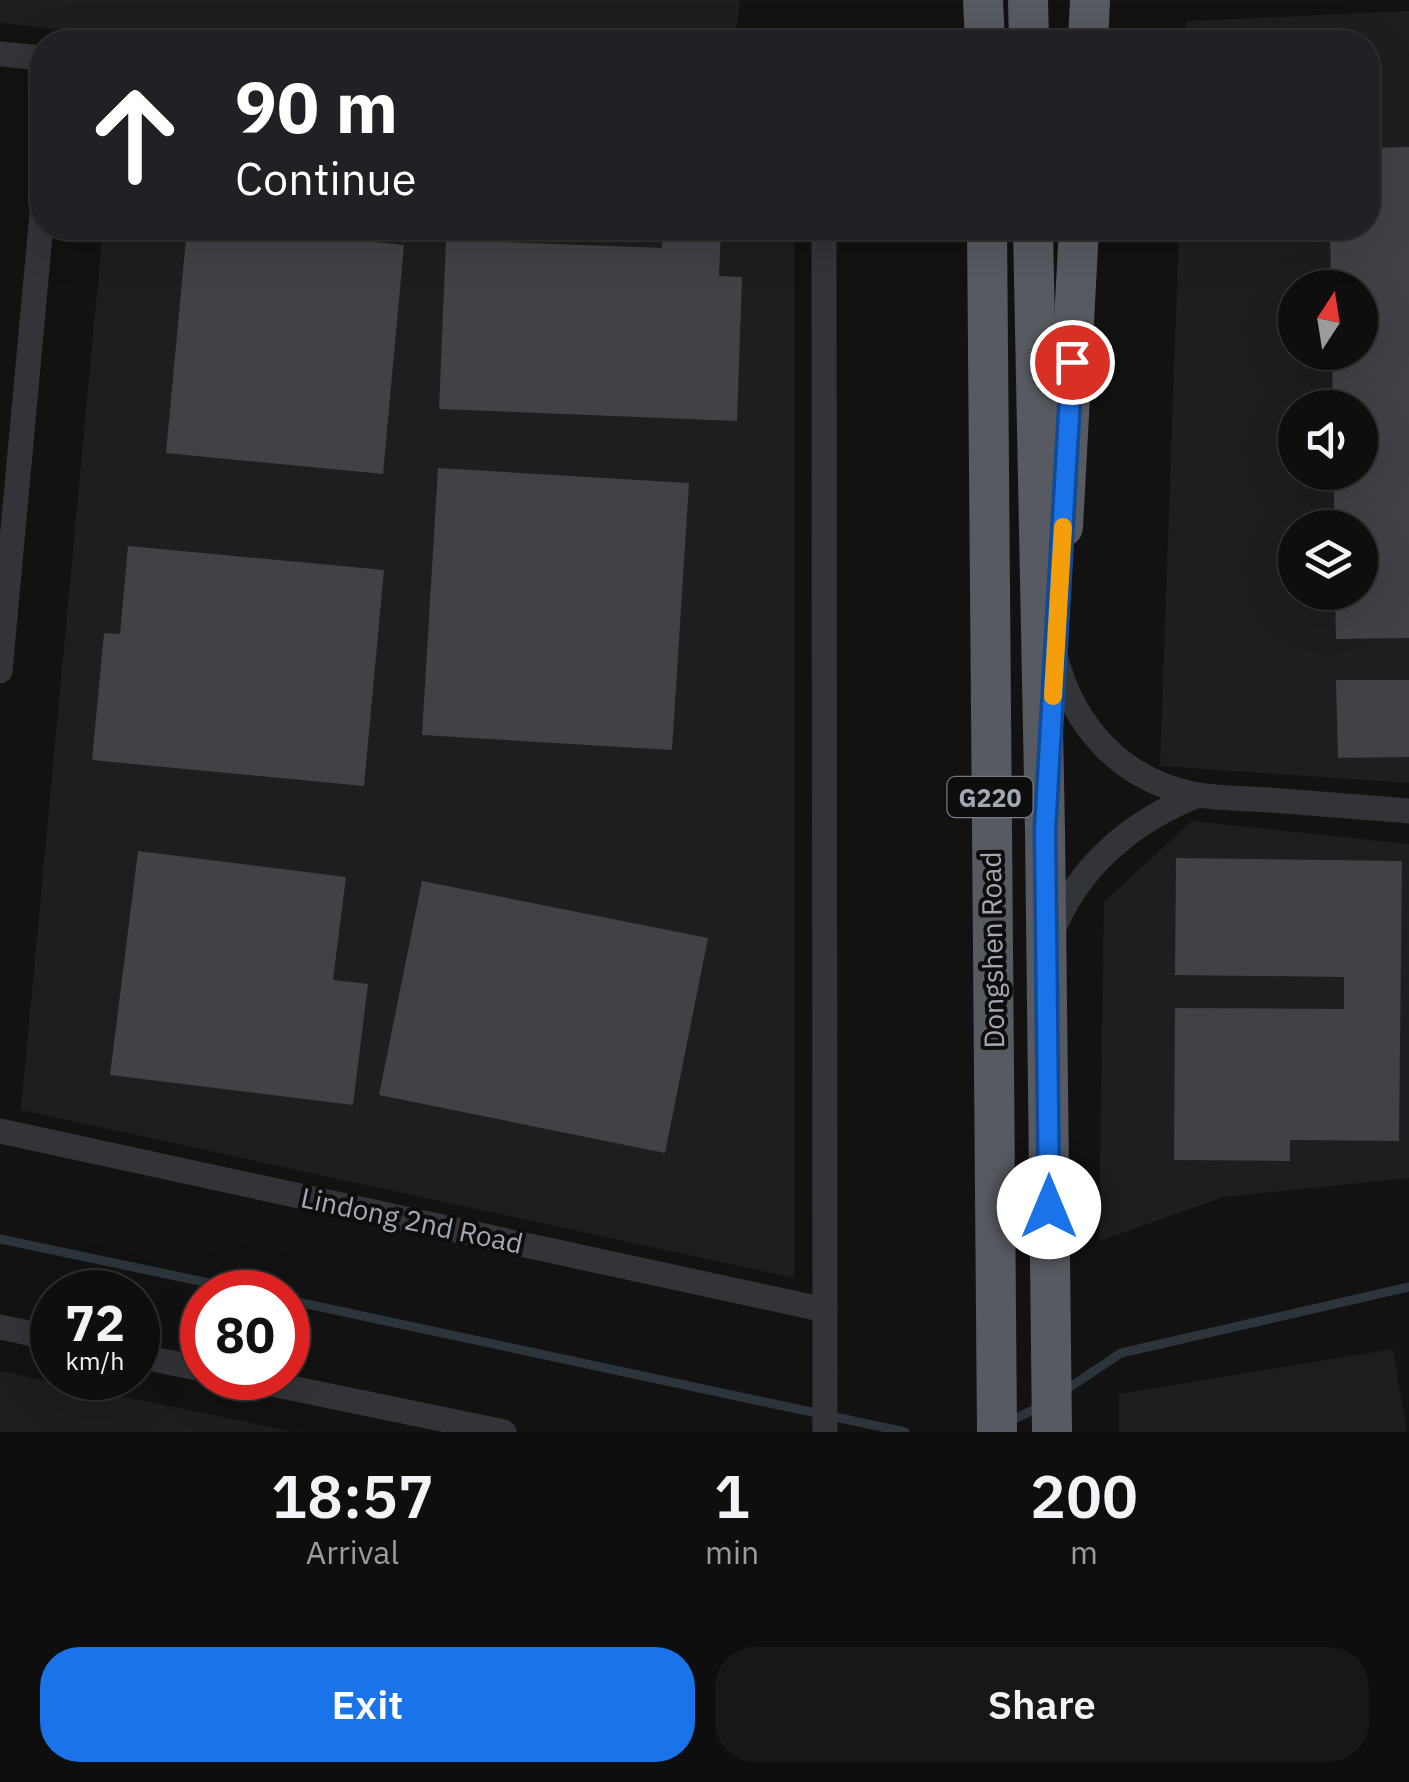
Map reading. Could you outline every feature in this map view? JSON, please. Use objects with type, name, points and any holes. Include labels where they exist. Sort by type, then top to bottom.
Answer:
[{"type":"highway","points":[[983,0],[984,30]]},
{"type":"highway","points":[[1028,0],[1029,30]]},
{"type":"highway","points":[[1089,30],[1090,0]]},
{"type":"highway","name":"Dongshen Road","points":[[987,240],[997,1432]]},
{"type":"highway","name":"Dongshen Road","points":[[1033,240],[1052,1432]]},
{"type":"highway","points":[[1045,830],[1078,240]]},
{"type":"street","points":[[0,54],[30,57]]},
{"type":"street","points":[[0,671],[40,240]]},
{"type":"street","points":[[824,240],[825,1432]]},
{"type":"street","points":[[1055,655],[1070,700],[1104,748],[1142,776],[1198,795],[1409,810]]},
{"type":"street","points":[[1046,950],[1069,898],[1104,854],[1148,819],[1198,795]]},
{"type":"street","name":"Lindong 2nd Road","points":[[0,1131],[824,1310]]},
{"type":"street","points":[[0,1327],[30,1333]]},
{"type":"street","points":[[310,1392],[504,1432]]},
{"type":"shaded area","points":[[0,0],[740,0],[736,30],[68,30],[0,23]]},
{"type":"shaded area","points":[[1409,11],[1409,783],[1160,766],[1179,240],[1380,240],[1380,30],[1186,30],[1186,21]]},
{"type":"shaded area","points":[[102,240],[794,240],[794,1278],[21,1110]]},
{"type":"shaded area","points":[[1192,821],[1409,844],[1409,1178],[1224,1197],[1099,1241],[1104,902]]},
{"type":"shaded area","points":[[1393,1349],[1407,1432],[1119,1432],[1119,1394]]},
{"type":"shaded area","points":[[0,1371],[30,1377],[30,1400],[140,1400],[294,1432],[0,1432]]},
{"type":"building","points":[[1409,147],[1409,638],[1336,639],[1335,610],[1378,610],[1378,510],[1334,510],[1334,490],[1378,490],[1378,390],[1333,390],[1332,370],[1378,370],[1378,270],[1331,270],[1330,240],[1380,240],[1380,148]]},
{"type":"building","points":[[186,240],[353,240],[404,245],[383,474],[166,453]]},
{"type":"building","points":[[446,240],[662,248],[662,240],[720,240],[719,276],[742,277],[737,421],[439,409]]},
{"type":"building","points":[[438,468],[689,483],[672,750],[422,735]]},
{"type":"building","points":[[128,546],[384,570],[364,786],[92,760],[104,633],[120,634]]},
{"type":"building","points":[[1336,680],[1409,680],[1409,757],[1338,758]]},
{"type":"building","points":[[138,851],[346,877],[333,980],[368,984],[353,1105],[110,1075]]},
{"type":"building","points":[[1176,858],[1402,861],[1399,1141],[1290,1140],[1290,1161],[1174,1160],[1175,1008],[1344,1009],[1344,977],[1175,975]]},
{"type":"building","points":[[422,881],[708,938],[665,1153],[379,1095]]},
{"type":"waterway","points":[[0,1239],[180,1277]]},
{"type":"waterway","points":[[1064,1391],[1121,1353],[1409,1287]]},
{"type":"waterway","points":[[310,1305],[905,1432]]},
{"type":"waterway","points":[[1008,1422],[1039,1407]]},
{"type":"slow traffic","points":[[1053,696],[1063,527]]},
{"type":"route","points":[[1049,1207],[1045,830],[1072,362]]}]
